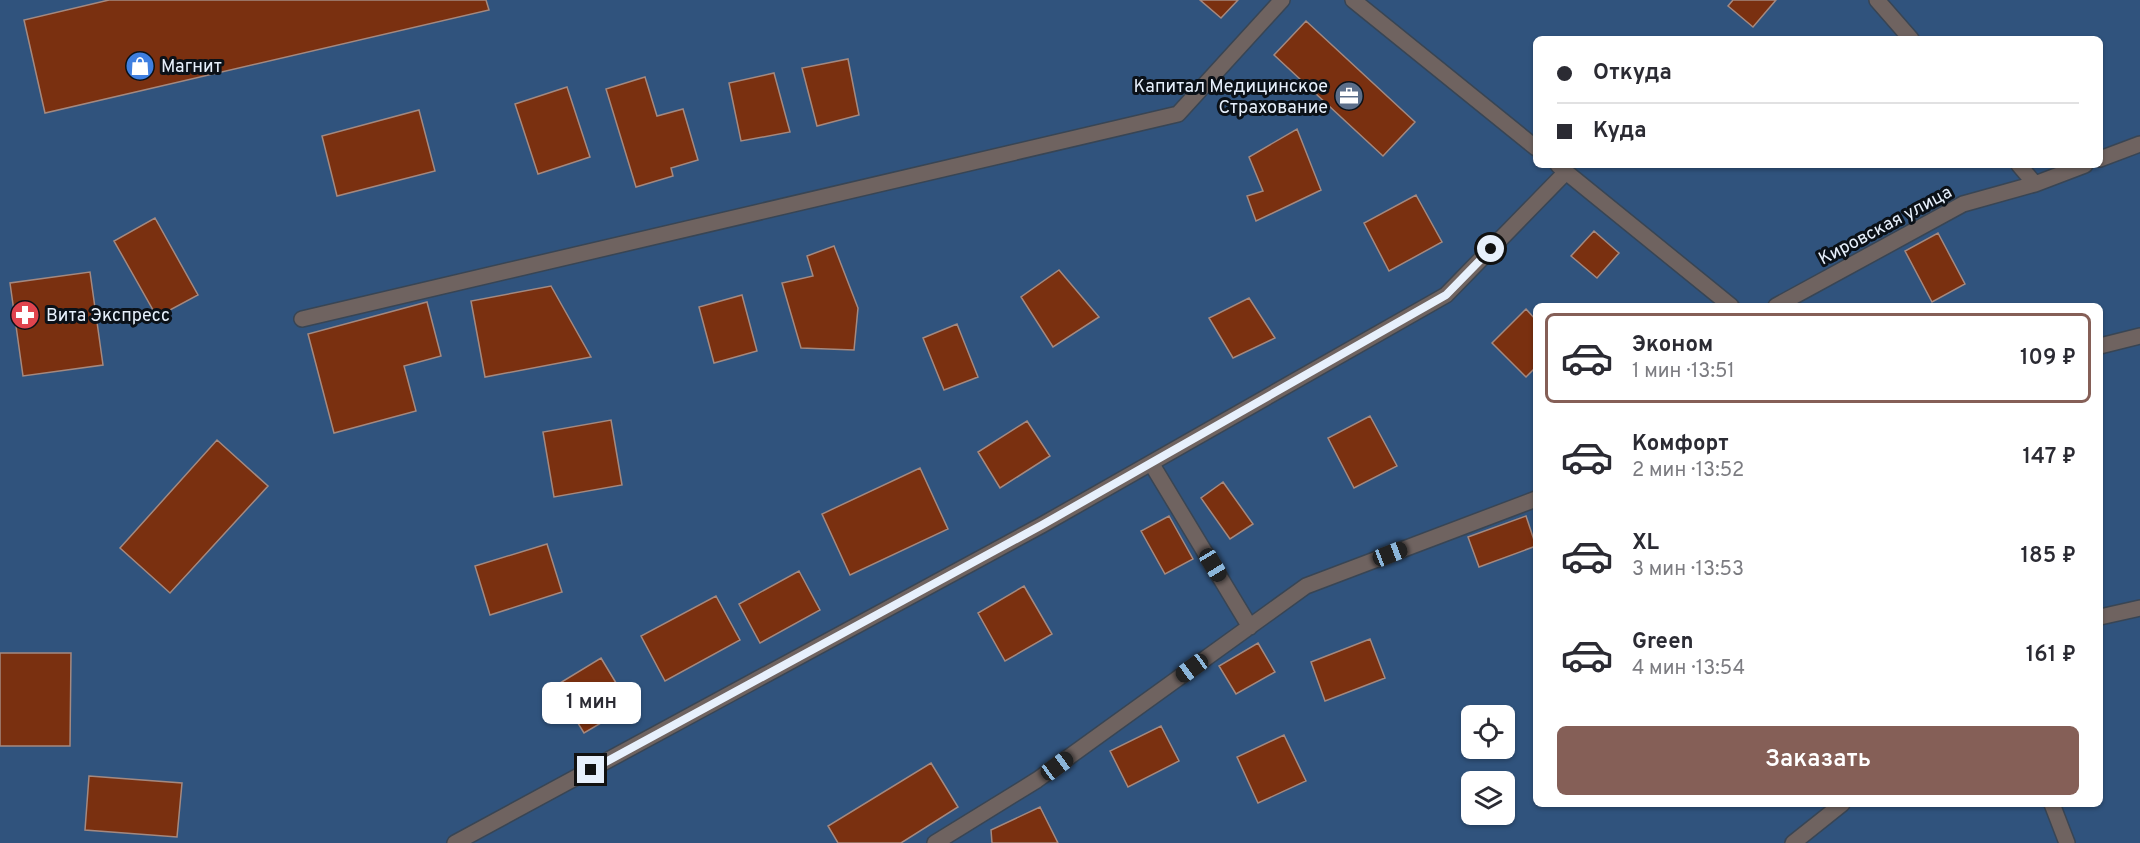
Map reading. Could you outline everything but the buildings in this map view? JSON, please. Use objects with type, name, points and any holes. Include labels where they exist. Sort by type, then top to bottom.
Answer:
[{"type":"street","points":[[302,319],[1178,114],[1282,0]]},
{"type":"street","points":[[1353,0],[1533,146]]},
{"type":"street","points":[[1877,0],[1908,36]]},
{"type":"street","points":[[2103,158],[2140,144]]},
{"type":"street","points":[[455,843],[1042,525],[1446,295],[1562,168],[1727,303]]},
{"type":"street","points":[[2022,168],[2035,184]]},
{"type":"street","name":"Кировская улица","points":[[1782,303],[1964,204],[2035,184],[2077,168]]},
{"type":"street","points":[[2103,345],[2140,336]]},
{"type":"street","points":[[1151,463],[1250,627]]},
{"type":"street","points":[[935,843],[1038,780],[1306,586],[1533,500]]},
{"type":"street","points":[[2103,616],[2140,608]]},
{"type":"street","points":[[1793,843],[1838,807]]},
{"type":"street","points":[[2053,807],[2067,843]]},
{"type":"shaded area","points":[[0,0],[2140,0],[2140,843],[0,843]]},
{"type":"place","name":"Магнит","points":[[140,66]]},
{"type":"place","name":"Капитал Медицинское Страхование","points":[[1349,96]]},
{"type":"place","name":"Вита Экспресс","points":[[25,315]]},
{"type":"route","points":[[591,770],[1042,525],[1446,295],[1491,249]]}]
